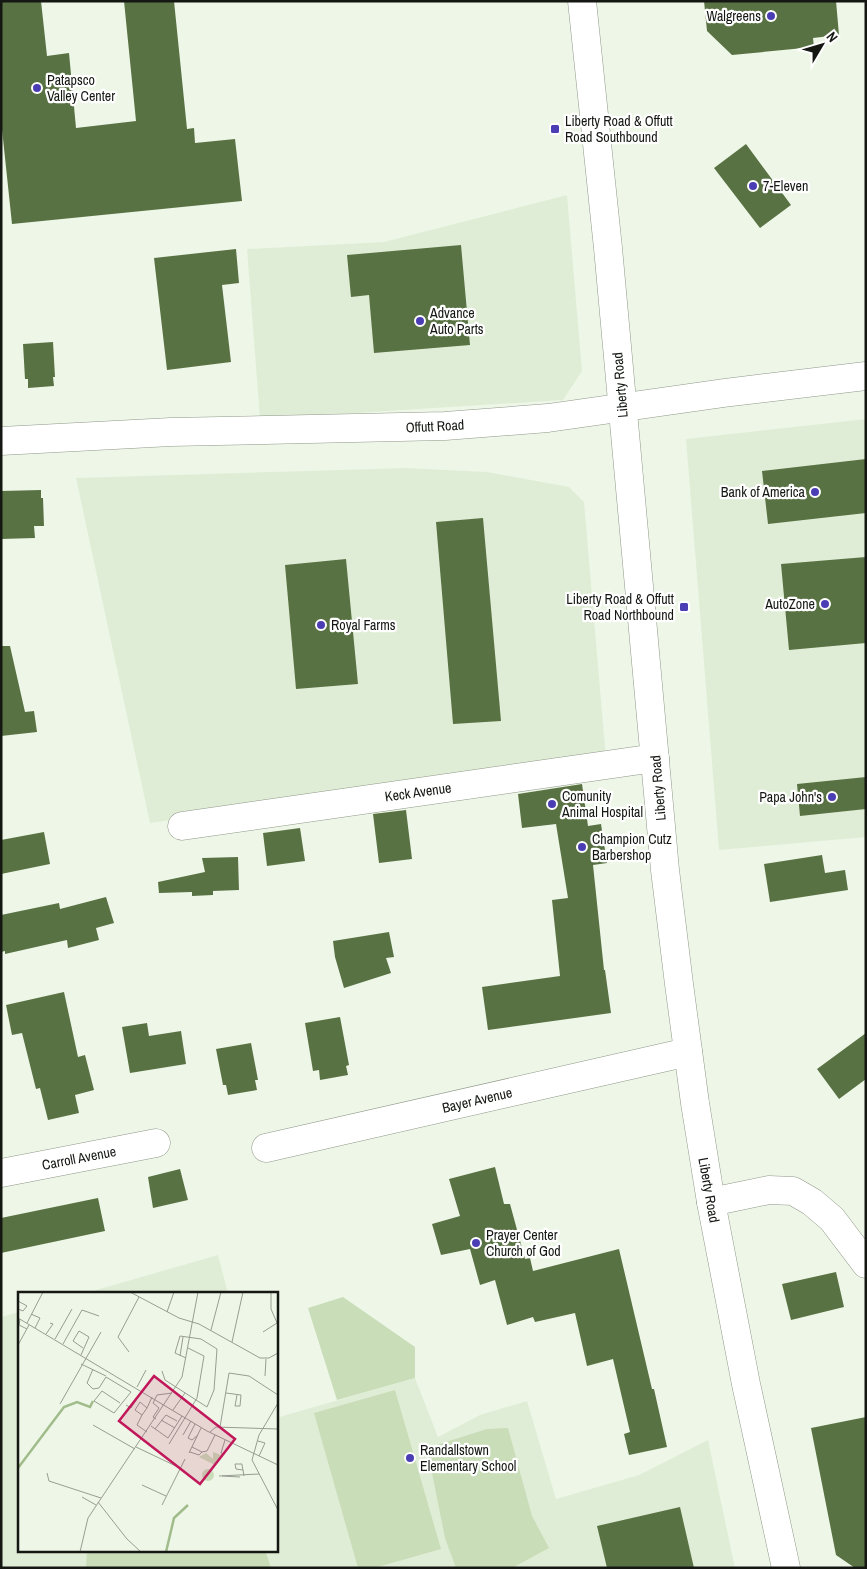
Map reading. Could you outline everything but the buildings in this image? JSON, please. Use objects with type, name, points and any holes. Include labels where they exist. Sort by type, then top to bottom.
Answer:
[{"type":"street","name":"Liberty Road","points":[[582,1],[668,900],[688,1052],[711,1202],[746,1384],[786,1568]]},
{"type":"street","name":"Offutt Road","points":[[1,441],[171,432],[445,426],[548,418],[866,376]]},
{"type":"street","name":"Keck Avenue","points":[[182,826],[655,758]]},
{"type":"street","name":"Bayer Avenue","points":[[266,1148],[688,1052]]},
{"type":"street","name":"Carroll Avenue","points":[[1,1173],[156,1143]]},
{"type":"street","points":[[711,1202],[769,1190],[793,1191],[812,1202],[832,1219],[866,1264]]},
{"type":"shaded area","points":[[567,195],[582,371],[563,400],[260,419],[247,249],[384,242]]},
{"type":"shaded area","points":[[866,419],[866,837],[719,850],[686,439]]},
{"type":"shaded area","points":[[406,468],[487,472],[569,487],[584,502],[606,759],[150,823],[76,478]]},
{"type":"shaded area","points":[[218,1255],[228,1292],[89,1292]]},
{"type":"shaded area","points":[[343,1297],[415,1347],[415,1378],[337,1400],[308,1308]]},
{"type":"shaded area","name":"Randallstown Elementary School","points":[[18,1312],[18,1552],[278,1552],[278,1417],[415,1378],[438,1437],[480,1415],[527,1401],[556,1499],[639,1475],[708,1440],[735,1568],[1,1568],[1,1317]]},
{"type":"shaded area","points":[[395,1390],[441,1549],[374,1568],[358,1568],[314,1413]]},
{"type":"shaded area","points":[[508,1428],[532,1516],[549,1548],[512,1568],[456,1568],[445,1538],[427,1448],[487,1429]]},
{"type":"shaded area","points":[[87,1552],[266,1552],[271,1568],[86,1568]]},
{"type":"place","name":"Walgreens","points":[[771,16]]},
{"type":"place","name":"Patapsco Valley Center","points":[[37,88]]},
{"type":"place","name":"Liberty Road & Offutt Road Southbound","points":[[555,129]]},
{"type":"place","name":"7-Eleven","points":[[753,186]]},
{"type":"place","name":"Advance Auto Parts","points":[[420,321]]},
{"type":"place","name":"Bank of America","points":[[815,492]]},
{"type":"place","name":"AutoZone","points":[[825,604]]},
{"type":"place","name":"Liberty Road & Offutt Road Northbound","points":[[684,607]]},
{"type":"place","name":"Royal Farms","points":[[321,625]]},
{"type":"place","name":"Papa John's","points":[[832,797]]},
{"type":"place","name":"Comunity Animal Hospital","points":[[552,804]]},
{"type":"place","name":"Champion Cutz Barbershop","points":[[582,847]]},
{"type":"place","name":"Prayer Center Church of God","points":[[476,1243]]},
{"type":"place","name":"Randallstown Elementary School","points":[[410,1458]]}]
